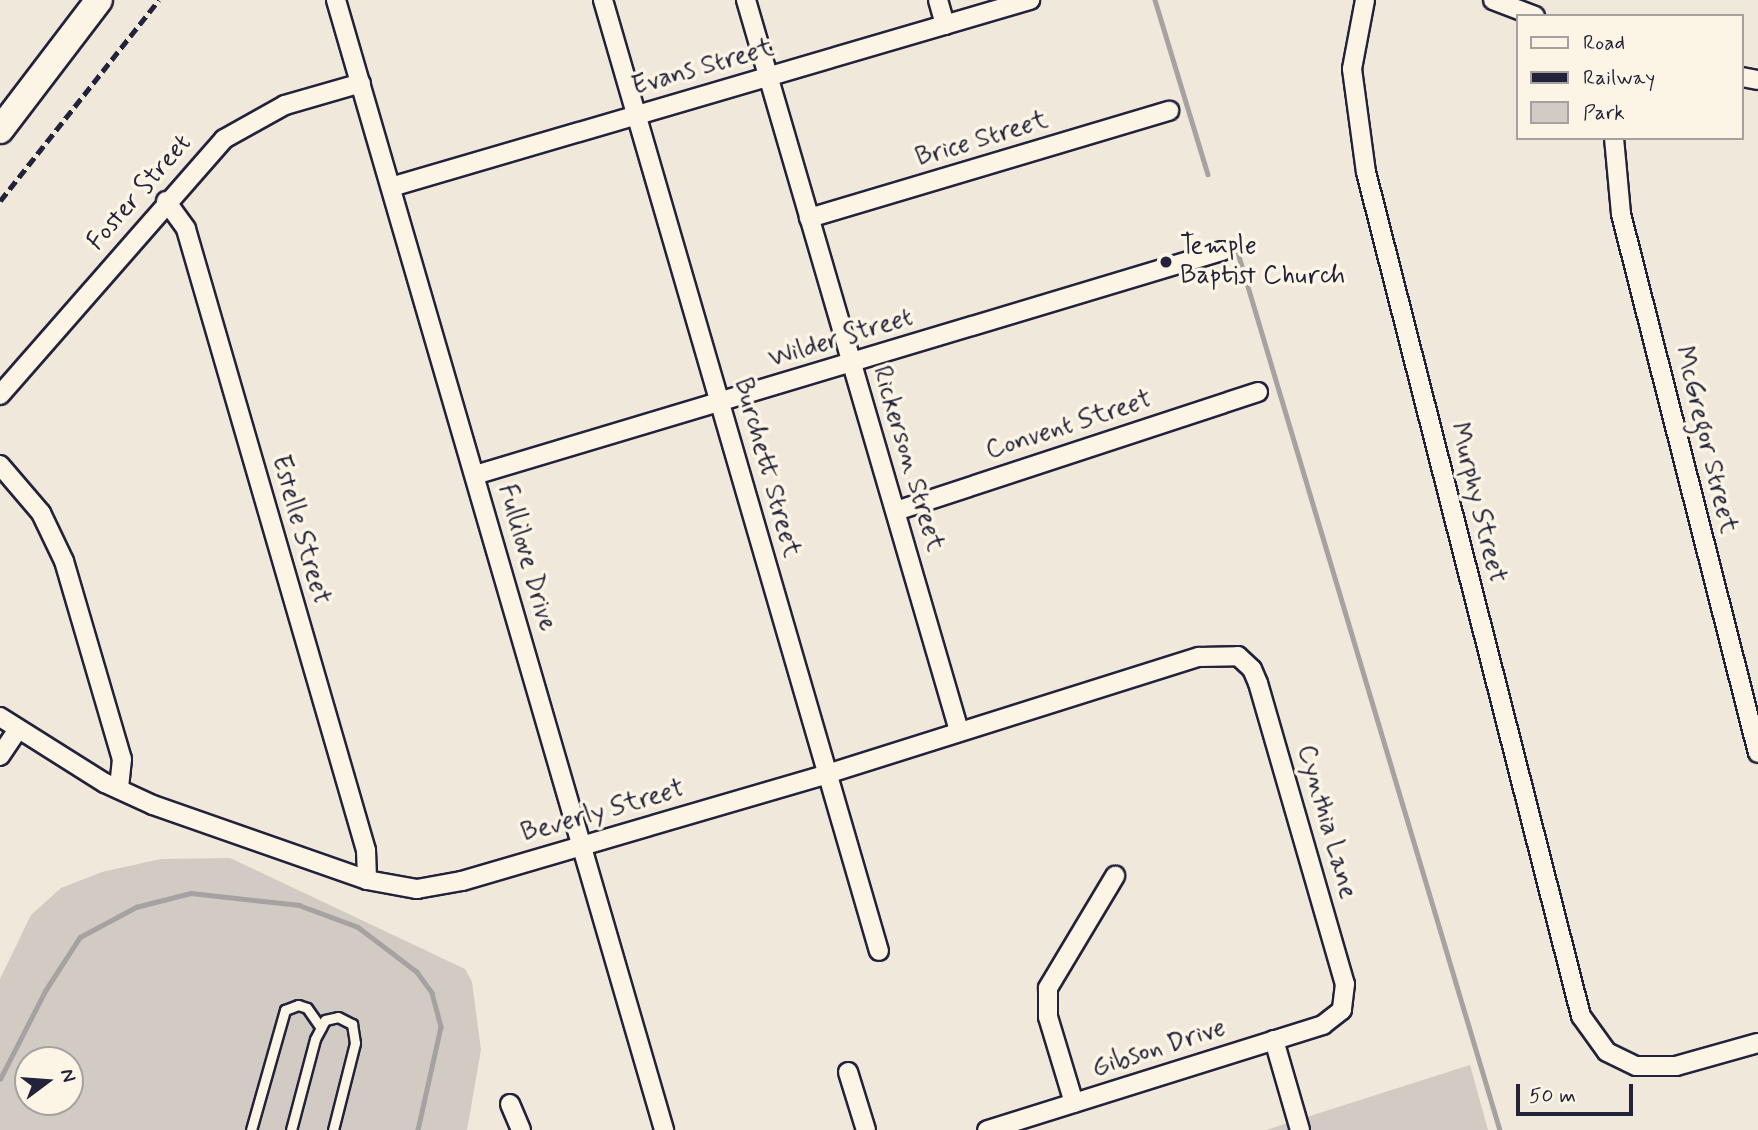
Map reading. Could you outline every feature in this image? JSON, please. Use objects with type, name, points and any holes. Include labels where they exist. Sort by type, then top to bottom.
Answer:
[{"type":"main road","points":[[0,130],[99,0]]},
{"type":"street","name":"Fullilove Drive","points":[[336,0],[664,1130]]},
{"type":"street","name":"Burchett Street","points":[[603,0],[879,951]]},
{"type":"street","name":"Rickerson Street","points":[[746,0],[959,731]]},
{"type":"street","points":[[938,0],[945,25]]},
{"type":"street","name":"Evans Street","points":[[391,187],[1030,0]]},
{"type":"street","name":"Murphy Street","points":[[1365,0],[1352,69],[1366,172],[1581,1016],[1607,1052],[1636,1066],[1676,1066],[1758,1043]]},
{"type":"street","points":[[1493,0],[1530,14]]},
{"type":"street","name":"Foster Street","points":[[0,395],[209,152],[238,128],[285,105],[361,83]]},
{"type":"street","name":"Brice Street","points":[[809,218],[1169,111]]},
{"type":"street","name":"McGregor Street","points":[[1614,140],[1615,184],[1627,240],[1758,753]]},
{"type":"street","name":"Estelle Street","points":[[166,201],[186,229],[366,850],[367,880]]},
{"type":"street","name":"Wilder Street","points":[[475,475],[1222,251]]},
{"type":"street","name":"Convent Street","points":[[896,511],[1258,392]]},
{"type":"street","points":[[0,464],[41,513],[64,561],[122,759],[119,789]]},
{"type":"street","name":"Beverly Street","points":[[0,717],[119,789],[220,831],[367,880],[433,888],[827,774],[1199,657],[1238,656]]},
{"type":"street","name":"Cynthia Lane","points":[[1238,656],[1252,668],[1258,682],[1345,984],[1342,1010]]},
{"type":"street","points":[[0,756],[18,729]]},
{"type":"street","points":[[1074,1104],[1048,1017],[1047,996],[1051,981],[1115,876]]},
{"type":"street","name":"Gibson Drive","points":[[987,1130],[1323,1025],[1342,1010]]},
{"type":"street","points":[[1273,1040],[1300,1130]]},
{"type":"street","points":[[848,1072],[866,1130]]},
{"type":"street","points":[[510,1104],[522,1130]]},
{"type":"lane","points":[[251,1130],[285,1010],[298,1005],[307,1008],[321,1028]]},
{"type":"lane","points":[[291,1130],[321,1028],[325,1020],[338,1017],[352,1024],[355,1043],[333,1130]]},
{"type":"green space","points":[[230,858],[465,969],[472,982],[481,1050],[467,1130],[0,1130],[0,979],[31,915],[61,888],[102,872],[161,859]]},
{"type":"green space","points":[[1470,1065],[1488,1130],[1266,1130]]},
{"type":"waterway","points":[[1155,0],[1208,174]]},
{"type":"waterway","points":[[1238,253],[1500,1130]]},
{"type":"waterway","points":[[0,1079],[45,991],[80,937],[136,907],[191,893],[299,905],[358,927],[417,972],[432,993],[441,1027],[418,1130]]},
{"type":"railway","points":[[0,201],[159,0]]},
{"type":"place","name":"Temple Baptist Church","points":[[1166,262]]}]
